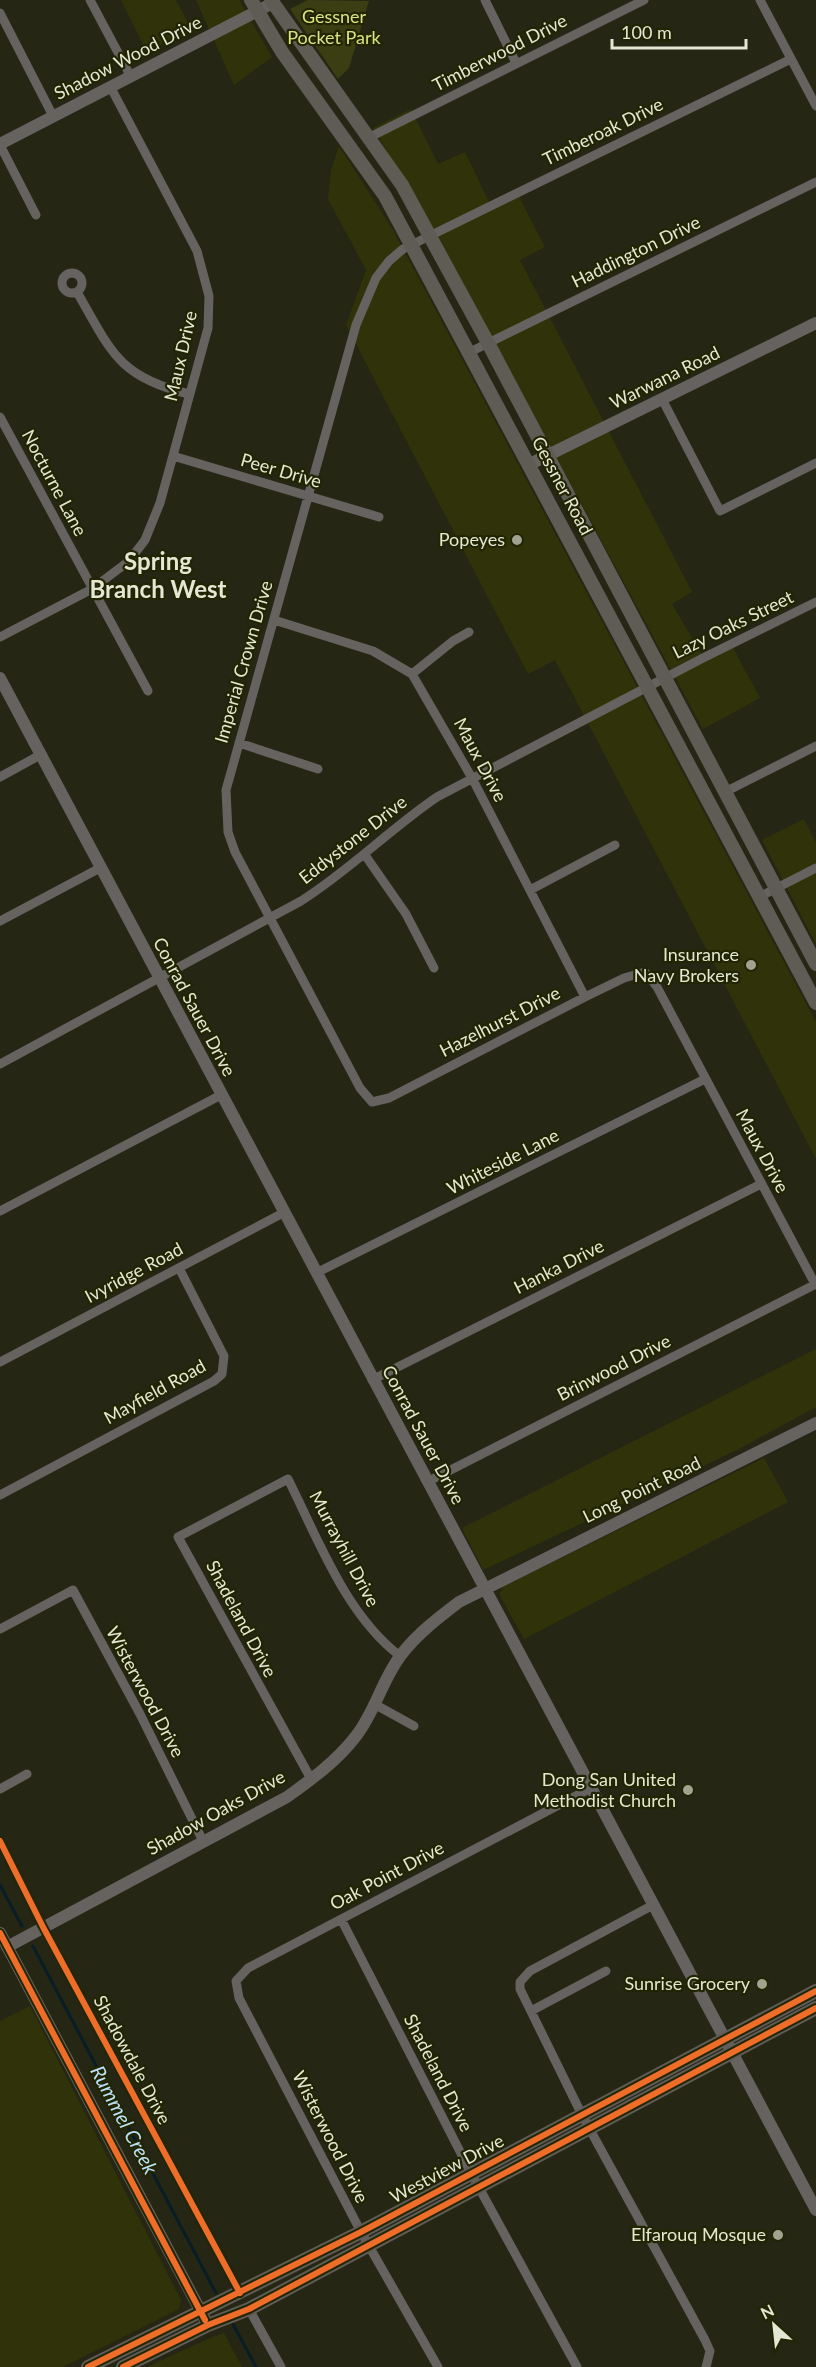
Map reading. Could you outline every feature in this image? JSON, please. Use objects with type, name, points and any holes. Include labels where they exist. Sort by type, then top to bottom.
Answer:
[{"type":"main road","name":"Gessner Road","points":[[272,2],[298,42],[370,137],[402,185],[816,964]]},
{"type":"main road","name":"Gessner Road","points":[[254,6],[282,52],[379,188],[412,245],[759,897],[812,987],[816,1004]]},
{"type":"main road","name":"Westview Drive","points":[[88,2367],[361,2232],[816,1991]]},
{"type":"main road","name":"Westview Drive","points":[[123,2367],[208,2325],[249,2309],[816,2008]]},
{"type":"street","points":[[90,0],[130,77]]},
{"type":"street","points":[[485,0],[516,63]]},
{"type":"street","name":"Timberwood Drive","points":[[370,137],[626,4],[644,0]]},
{"type":"street","points":[[760,0],[816,106]]},
{"type":"street","name":"Shadow Wood Drive","points":[[0,144],[130,77],[254,6],[272,2]]},
{"type":"street","points":[[0,13],[53,116]]},
{"type":"street","name":"Timberoak Drive","points":[[430,236],[791,59]]},
{"type":"street","name":"Maux Drive","points":[[92,589],[129,561],[145,540],[160,503],[208,328],[207,279],[190,235],[111,87]]},
{"type":"street","points":[[0,144],[36,215]]},
{"type":"street","name":"Haddington Drive","points":[[470,352],[816,182]]},
{"type":"street","name":"Imperial Crown Drive","points":[[372,1102],[360,1088],[235,852],[228,832],[225,790],[346,360],[366,300],[376,278],[389,261],[430,236]]},
{"type":"street","points":[[77,292],[104,338],[129,369],[158,386],[189,394]]},
{"type":"street","name":"Warwana Road","points":[[530,464],[816,323]]},
{"type":"street","points":[[662,399],[720,511],[816,463]]},
{"type":"street","name":"Nocturne Lane","points":[[0,417],[148,691]]},
{"type":"street","name":"Peer Drive","points":[[173,456],[379,517]]},
{"type":"street","points":[[0,637],[92,589]]},
{"type":"street","name":"Lazy Oaks Street","points":[[664,678],[816,602]]},
{"type":"street","name":"Maux Drive","points":[[274,620],[373,651],[412,674],[471,778],[585,997]]},
{"type":"street","points":[[412,674],[453,641],[469,632]]},
{"type":"street","name":"Conrad Sauer Drive","points":[[0,678],[816,2210]]},
{"type":"street","name":"Eddystone Drive","points":[[0,1064],[271,918],[329,883],[413,813],[471,778],[664,678]]},
{"type":"street","points":[[239,743],[318,769]]},
{"type":"street","points":[[724,792],[816,746]]},
{"type":"street","points":[[0,777],[42,754]]},
{"type":"street","points":[[530,890],[615,845]]},
{"type":"street","points":[[365,855],[406,914],[434,968]]},
{"type":"street","points":[[0,921],[100,868]]},
{"type":"street","points":[[759,897],[816,868]]},
{"type":"street","name":"Maux Drive","points":[[645,972],[657,987],[816,1284]]},
{"type":"street","name":"Hazelhurst Drive","points":[[372,1102],[389,1098],[585,997],[624,978],[645,972]]},
{"type":"street","name":"Whiteside Lane","points":[[316,1274],[705,1079]]},
{"type":"street","points":[[0,1211],[221,1095]]},
{"type":"street","name":"Hanka Drive","points":[[372,1380],[761,1184]]},
{"type":"street","name":"Ivyridge Road","points":[[0,1362],[283,1213]]},
{"type":"street","name":"Mayfield Road","points":[[0,1495],[214,1381],[222,1374],[224,1356],[179,1268]]},
{"type":"street","name":"Brinwood Drive","points":[[427,1482],[816,1284]]},
{"type":"street","name":"Long Point Road","points":[[484,1589],[816,1423]]},
{"type":"street","name":"Murrayhill Drive","points":[[178,1537],[288,1479],[351,1602],[380,1642],[400,1656]]},
{"type":"street","name":"Shadeland Drive","points":[[178,1537],[311,1779]]},
{"type":"street","name":"Shadow Oaks Drive","points":[[4,1949],[287,1797],[311,1779],[336,1760],[357,1735],[376,1705],[400,1656],[436,1620],[459,1602],[484,1589]]},
{"type":"street","name":"Wisterwood Drive","points":[[0,1629],[73,1590],[140,1714],[203,1841]]},
{"type":"street","points":[[376,1705],[414,1726]]},
{"type":"street","points":[[0,1789],[27,1774]]},
{"type":"street","name":"Oak Point Drive","points":[[248,2015],[236,1988],[240,1974],[341,1918],[591,1788]]},
{"type":"street","name":"Shadowdale Drive","points":[[0,1841],[240,2293]]},
{"type":"street","points":[[653,1905],[530,1971],[520,1982],[522,1995],[582,2115],[705,2340],[710,2351],[706,2367]]},
{"type":"street","name":"Shadeland Drive","points":[[341,1918],[478,2187],[577,2367]]},
{"type":"street","points":[[0,1934],[4,1949],[208,2325]]},
{"type":"street","points":[[531,2011],[606,1971]]},
{"type":"street","name":"Wisterwood Drive","points":[[248,2015],[368,2246],[438,2367]]},
{"type":"street","points":[[249,2309],[281,2367]]},
{"type":"shaded area","points":[[121,0],[176,0],[192,30],[147,52]]},
{"type":"shaded area","points":[[196,0],[239,0],[272,57],[234,85]]},
{"type":"shaded area","points":[[411,109],[438,164],[465,152],[491,206],[517,193],[545,247],[520,260],[692,592],[672,604],[703,657],[731,644],[760,698],[703,729],[424,212],[373,128]]},
{"type":"shaded area","points":[[339,146],[393,230],[816,1022],[816,1159],[555,660],[528,674],[346,325],[366,270],[328,199],[331,170]]},
{"type":"shaded area","points":[[804,819],[816,843],[816,944],[762,840]]},
{"type":"shaded area","points":[[816,1349],[816,1407],[739,1449],[483,1570],[462,1528]]},
{"type":"shaded area","points":[[764,1458],[788,1502],[524,1639],[499,1594],[504,1586]]},
{"type":"shaded area","points":[[30,2006],[181,2300],[179,2309],[63,2367],[0,2367],[0,2021]]},
{"type":"shaded area","points":[[224,2333],[242,2367],[147,2367],[210,2338]]},
{"type":"green space","name":"Gessner Pocket Park","points":[[308,0],[369,1],[349,68],[338,79],[290,9]]},
{"type":"waterway","name":"Rummel Creek","points":[[0,1885],[22,1926]]},
{"type":"waterway","name":"Rummel Creek","points":[[33,1946],[216,2293]]},
{"type":"waterway","name":"Rummel Creek","points":[[233,2324],[256,2367]]},
{"type":"cycle path","points":[[0,1841],[43,1927],[240,2293]]},
{"type":"cycle path","points":[[0,1933],[205,2320]]},
{"type":"cycle path","points":[[88,2367],[361,2232],[816,1991]]},
{"type":"cycle path","points":[[123,2367],[208,2325],[249,2309],[816,2008]]},
{"type":"place","name":"Popeyes","points":[[517,540]]},
{"type":"place","name":"Insurance Navy Brokers","points":[[751,965]]},
{"type":"place","name":"Dong San United Methodist Church","points":[[688,1790]]},
{"type":"place","name":"Sunrise Grocery","points":[[762,1984]]},
{"type":"place","name":"Elfarouq Mosque","points":[[778,2235]]},
{"type":"district","name":"Spring Branch West","points":[[158,576]]}]
